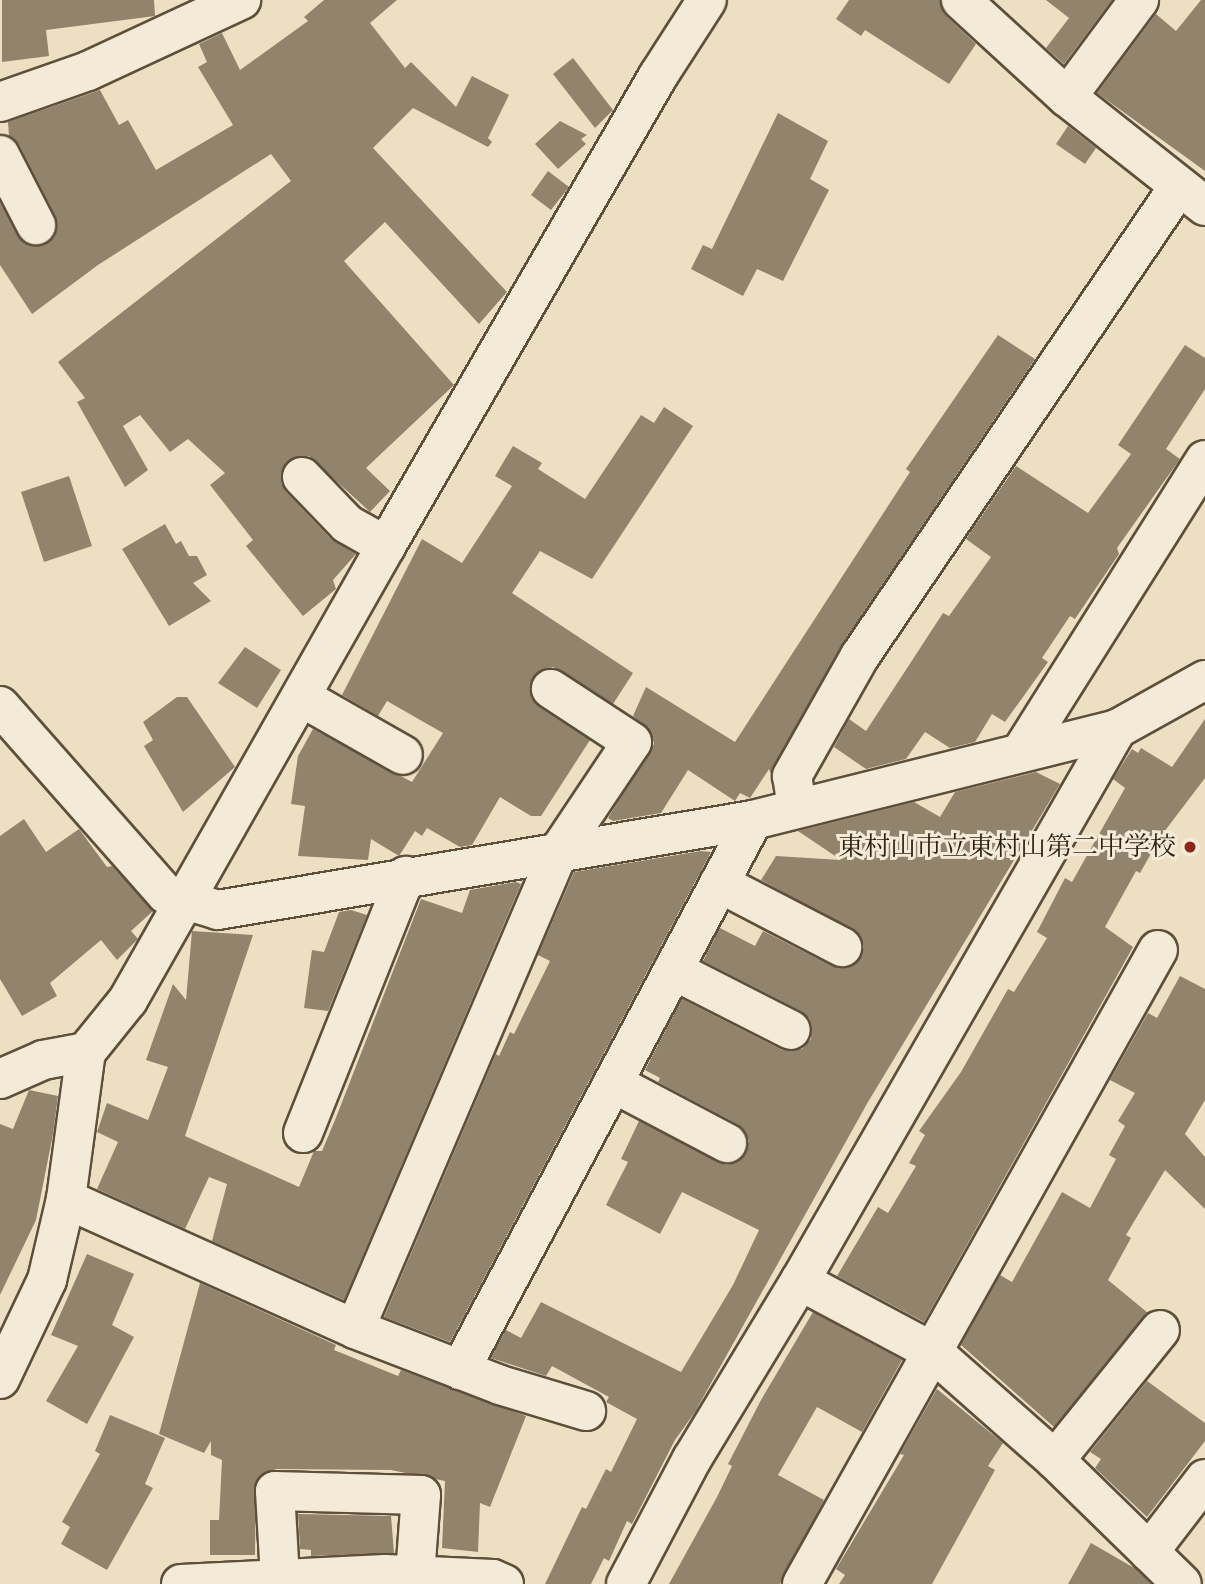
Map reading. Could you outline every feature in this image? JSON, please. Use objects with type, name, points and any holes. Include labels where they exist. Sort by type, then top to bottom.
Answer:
[{"type":"street","points":[[0,102],[88,71],[241,0]]},
{"type":"street","points":[[0,1379],[47,1280],[65,1199],[86,1052],[128,1000],[658,76],[707,0]]},
{"type":"street","points":[[797,807],[792,776],[860,656],[1192,196],[1067,97],[961,0]]},
{"type":"street","points":[[1067,97],[1139,0]]},
{"type":"street","points":[[0,155],[36,225]]},
{"type":"street","points":[[1021,752],[1205,460]]},
{"type":"street","points":[[302,477],[347,524],[386,546]]},
{"type":"street","points":[[0,706],[166,894],[218,910],[406,876],[753,820],[1117,729],[1205,680]]},
{"type":"street","points":[[355,1329],[559,851],[632,742],[551,689]]},
{"type":"street","points":[[301,697],[403,755]]},
{"type":"street","points":[[626,1584],[692,1459],[800,1281],[1117,729]]},
{"type":"street","points":[[460,1370],[753,820]]},
{"type":"street","points":[[303,1133],[406,876]]},
{"type":"street","points":[[719,883],[842,947]]},
{"type":"street","points":[[802,1584],[1158,950]]},
{"type":"street","points":[[673,970],[791,1030]]},
{"type":"street","points":[[0,1079],[43,1060],[86,1052]]},
{"type":"street","points":[[613,1083],[727,1143]]},
{"type":"street","points":[[65,1199],[355,1329],[460,1370],[586,1410]]},
{"type":"street","points":[[800,1281],[933,1352],[1055,1460],[1182,1584]]},
{"type":"street","points":[[1055,1460],[1160,1330]]},
{"type":"street","points":[[1149,1552],[1205,1479]]},
{"type":"street","points":[[280,1577],[275,1491],[421,1495],[394,1578]]},
{"type":"street","points":[[181,1584],[280,1577],[493,1579],[504,1584]]},
{"type":"building","points":[[2,0],[154,0],[155,16],[46,30],[49,56],[2,62]]},
{"type":"building","points":[[324,0],[397,0],[370,23],[405,68],[411,62],[456,107],[472,76],[509,95],[488,138],[492,142],[488,147],[413,108],[373,148],[507,292],[479,324],[385,222],[344,261],[454,385],[366,468],[390,491],[370,512],[309,456],[286,462],[281,482],[286,492],[331,539],[356,554],[333,580],[336,589],[303,616],[246,546],[253,540],[210,485],[225,473],[188,439],[170,452],[140,415],[123,426],[148,470],[125,487],[77,402],[85,398],[58,362],[291,181],[271,154],[98,265],[32,314],[0,265],[0,203],[25,244],[45,245],[55,236],[55,215],[19,145],[9,136],[8,122],[100,90],[119,125],[128,120],[156,170],[233,125],[198,67],[207,62],[199,44],[222,33],[240,70],[308,21],[304,17]]},
{"type":"building","points":[[849,0],[940,0],[946,16],[976,44],[949,84],[865,30],[861,36],[836,19]]},
{"type":"building","points":[[1046,0],[1112,0],[1064,64],[1046,48],[1069,18]]},
{"type":"building","points":[[1201,0],[1205,0],[1205,171],[1097,93],[1156,14],[1176,31]]},
{"type":"building","points":[[573,58],[613,110],[595,128],[553,74]]},
{"type":"building","points":[[778,113],[828,141],[810,179],[829,190],[783,281],[757,269],[743,296],[691,269],[703,245],[712,249]]},
{"type":"building","points":[[560,121],[587,135],[581,139],[586,144],[558,169],[535,144]]},
{"type":"building","points":[[1068,126],[1096,148],[1085,164],[1056,144]]},
{"type":"building","points":[[548,171],[569,187],[551,210],[531,195]]},
{"type":"building","points":[[998,335],[1035,359],[842,644],[771,774],[769,769],[750,798],[740,793],[735,801],[688,770],[661,813],[613,821],[608,818],[654,744],[651,732],[633,716],[646,687],[735,742],[910,472],[906,469]]},
{"type":"building","points":[[1185,345],[1205,358],[1205,389],[1166,449],[1180,459],[1117,548],[1119,554],[1075,619],[1070,616],[1042,658],[1048,662],[1005,722],[992,714],[975,742],[950,748],[925,732],[906,759],[866,769],[834,747],[849,719],[866,731],[943,613],[949,616],[991,557],[966,539],[1016,466],[1088,513],[1131,454],[1118,445]]},
{"type":"building","points":[[664,407],[693,426],[592,579],[540,551],[512,593],[633,673],[613,704],[553,667],[532,678],[531,698],[539,707],[590,740],[541,816],[531,816],[500,797],[472,845],[460,847],[427,828],[422,836],[415,831],[399,856],[371,839],[368,860],[298,856],[305,806],[291,804],[298,756],[313,729],[412,782],[443,733],[387,701],[378,716],[342,695],[422,539],[462,563],[512,486],[495,476],[513,446],[542,463],[538,469],[585,499],[641,415],[654,423]]},
{"type":"building","points":[[69,476],[92,546],[44,562],[21,492]]},
{"type":"building","points":[[165,524],[176,544],[181,541],[189,556],[197,556],[207,575],[193,583],[211,601],[169,626],[122,549]]},
{"type":"building","points":[[245,647],[281,670],[257,708],[218,683]]},
{"type":"building","points":[[177,697],[187,697],[235,767],[183,812],[144,746],[153,740],[143,722]]},
{"type":"building","points":[[1205,719],[1205,778],[1161,836],[1140,873],[1136,871],[1105,927],[1133,947],[924,1322],[837,1276],[878,1207],[888,1213],[916,1166],[909,1163],[925,1135],[919,1131],[961,1072],[1008,989],[1014,992],[1047,938],[1037,932],[1065,878],[1072,882],[1125,788],[1113,779],[1132,749],[1138,753],[1141,748],[1172,767]]},
{"type":"building","points":[[1036,772],[1060,784],[868,1102],[695,1412],[675,1440],[632,1524],[627,1521],[609,1561],[604,1558],[591,1584],[545,1584],[582,1507],[586,1509],[606,1469],[611,1472],[637,1419],[606,1402],[609,1397],[552,1366],[546,1376],[491,1358],[506,1330],[521,1338],[541,1302],[681,1372],[733,1285],[759,1230],[682,1192],[660,1234],[606,1205],[628,1162],[621,1159],[639,1121],[727,1165],[739,1161],[749,1141],[737,1124],[658,1082],[660,1078],[645,1070],[682,999],[782,1050],[802,1049],[811,1039],[810,1019],[801,1011],[703,961],[720,928],[755,946],[763,931],[832,966],[853,966],[864,947],[860,935],[761,880],[776,856],[841,860],[798,831],[914,802],[940,817],[955,792]]},
{"type":"building","points":[[24,819],[46,852],[79,829],[107,867],[112,866],[153,911],[131,931],[138,939],[117,960],[101,940],[50,983],[57,996],[22,1016],[0,979],[0,836]]},
{"type":"building","points":[[701,851],[711,852],[450,1342],[384,1317],[496,1054],[499,1056],[510,1032],[514,1034],[550,961],[538,955],[574,872]]},
{"type":"building","points":[[516,882],[521,884],[344,1300],[212,1241],[227,1184],[209,1177],[185,1229],[97,1189],[118,1142],[97,1132],[107,1103],[148,1120],[168,1067],[146,1060],[173,984],[186,1000],[192,931],[253,935],[185,1136],[299,1187],[314,1151],[322,1151],[421,899],[462,913],[470,890]]},
{"type":"building","points":[[351,910],[367,915],[328,1011],[304,1008],[312,950],[324,952],[339,912]]},
{"type":"building","points":[[1180,976],[1205,989],[1205,1100],[1185,1134],[1205,1157],[1205,1209],[1165,1170],[1126,1235],[1131,1238],[1108,1280],[1148,1313],[1054,1427],[961,1345],[1000,1275],[1012,1282],[1062,1192],[1090,1208],[1116,1159],[1109,1155],[1125,1126],[1118,1121],[1135,1093],[1110,1080],[1148,1013],[1157,1018]]},
{"type":"building","points":[[29,1090],[58,1096],[53,1134],[36,1220],[0,1295],[0,1124],[13,1129]]},
{"type":"building","points":[[87,1254],[134,1274],[112,1325],[134,1337],[87,1424],[46,1401],[78,1346],[51,1335]]},
{"type":"building","points":[[200,1283],[336,1345],[334,1350],[398,1376],[401,1370],[526,1416],[490,1507],[480,1503],[478,1552],[442,1548],[445,1481],[391,1470],[276,1469],[256,1481],[255,1555],[210,1555],[210,1520],[219,1520],[222,1460],[211,1455],[211,1441],[204,1453],[159,1434]]},
{"type":"building","points":[[813,1312],[902,1360],[862,1432],[817,1407],[778,1475],[824,1500],[780,1584],[669,1584],[717,1497],[732,1466],[728,1464],[761,1400]]},
{"type":"building","points":[[1147,1381],[1205,1423],[1205,1441],[1147,1517],[1095,1468],[1101,1459],[1090,1452]]},
{"type":"building","points":[[937,1389],[1003,1443],[988,1466],[995,1470],[932,1584],[839,1584],[845,1575],[836,1569],[904,1455],[900,1454]]},
{"type":"building","points":[[110,1415],[165,1438],[145,1484],[153,1488],[107,1570],[61,1544],[70,1527],[62,1522],[100,1454],[95,1451]]},
{"type":"building","points":[[298,1514],[391,1516],[394,1553],[311,1556],[311,1550],[300,1549]]},
{"type":"building","points":[[1091,1543],[1136,1569],[1151,1584],[1068,1584]]},
{"type":"place","name":"東村山市立東村山第二中学校","points":[[1190,847]]}]
